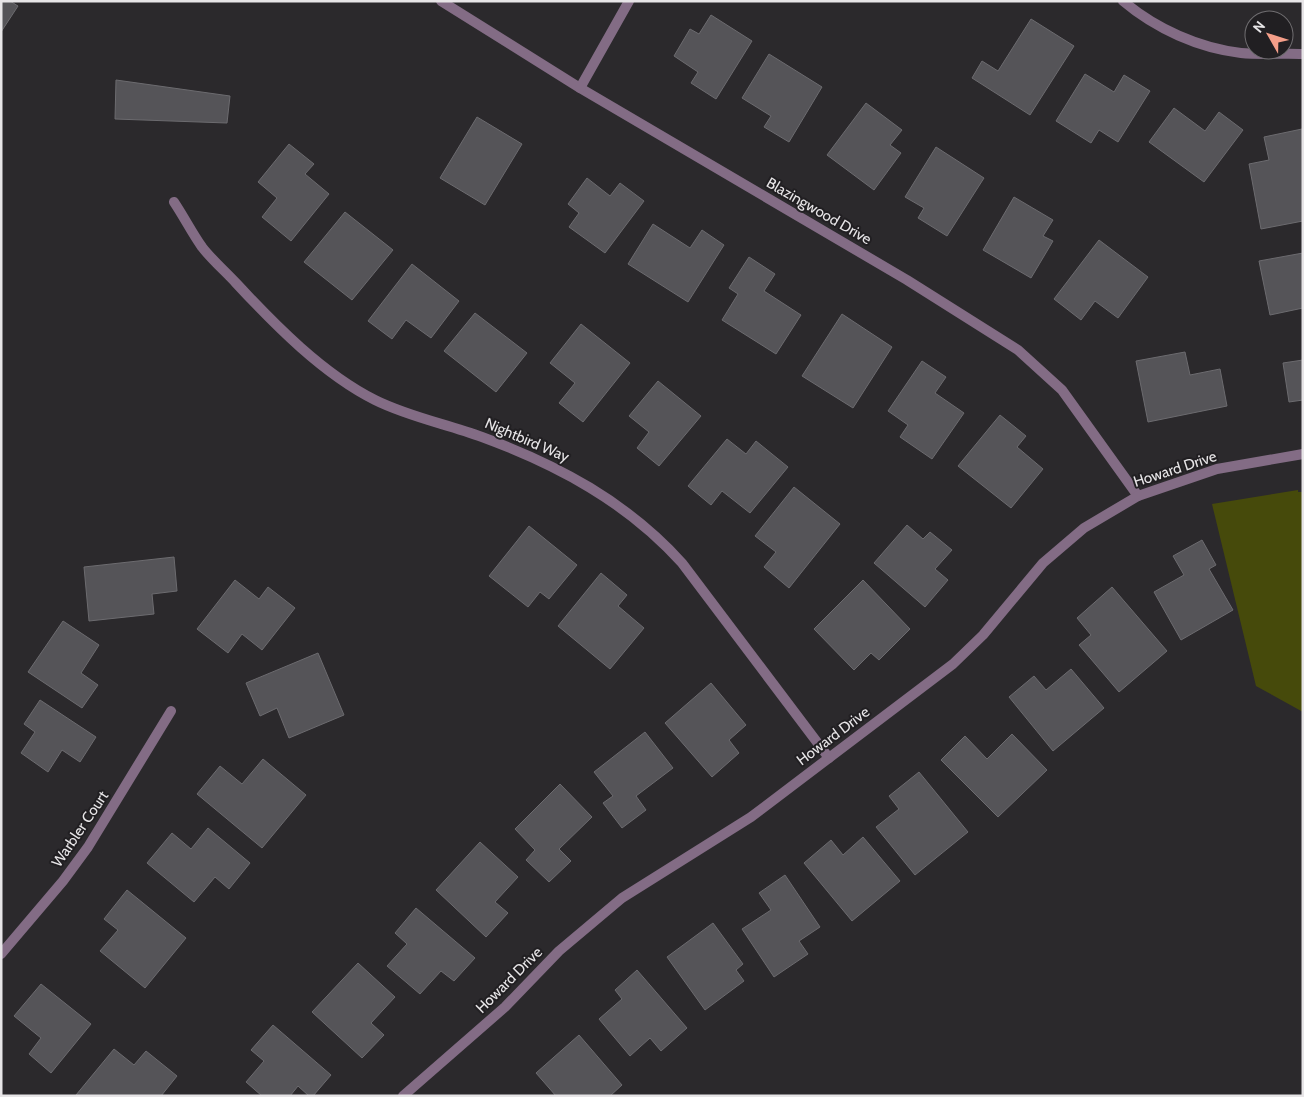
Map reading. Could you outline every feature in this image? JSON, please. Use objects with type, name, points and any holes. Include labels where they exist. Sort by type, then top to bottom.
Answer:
[{"type":"street","name":"Blazingwood Drive","points":[[442,1],[580,88],[907,280],[1018,350],[1062,390],[1138,496]]},
{"type":"street","points":[[580,88],[629,1]]},
{"type":"street","points":[[1124,1],[1149,20],[1202,44],[1244,53],[1302,52]]},
{"type":"street","name":"Nightbird Way","points":[[174,202],[202,247],[272,321],[344,380],[374,400],[412,415],[482,436],[554,467],[590,486],[618,505],[659,538],[682,563],[829,758]]},
{"type":"street","name":"Howard Drive","points":[[403,1096],[506,1007],[559,951],[614,904],[751,817],[953,664],[983,635],[1044,564],[1084,528],[1138,496],[1217,469],[1303,454]]},
{"type":"street","name":"Warbler Court","points":[[1,954],[63,882],[88,847],[171,711]]},
{"type":"shaded area","points":[[1298,490],[1298,492],[1303,492],[1303,712],[1256,686],[1212,504]]},
{"type":"building","points":[[1,1],[10,1],[18,6],[1,32]]},
{"type":"building","points":[[711,15],[752,41],[716,99],[691,83],[698,72],[674,56],[690,29],[699,34]]},
{"type":"building","points":[[1031,19],[1074,46],[1030,115],[972,78],[982,61],[998,71]]},
{"type":"building","points":[[769,54],[822,87],[789,142],[764,127],[771,116],[742,98]]},
{"type":"building","points":[[1085,74],[1114,92],[1124,75],[1150,91],[1118,142],[1099,130],[1091,143],[1056,121]]},
{"type":"building","points":[[116,80],[230,96],[227,123],[115,119]]},
{"type":"building","points":[[866,103],[902,130],[890,145],[901,153],[874,190],[827,155]]},
{"type":"building","points":[[1174,108],[1205,131],[1219,112],[1243,130],[1204,182],[1149,142]]},
{"type":"building","points":[[477,117],[522,144],[485,205],[440,178]]},
{"type":"building","points":[[1302,129],[1303,221],[1261,229],[1249,164],[1269,160],[1264,137]]},
{"type":"building","points":[[289,144],[314,164],[305,174],[329,194],[291,241],[262,217],[277,198],[258,182]]},
{"type":"building","points":[[936,147],[984,178],[947,236],[918,218],[924,208],[905,197]]},
{"type":"building","points":[[587,178],[610,196],[620,183],[644,201],[605,253],[569,227],[579,213],[568,204]]},
{"type":"building","points":[[1014,197],[1053,220],[1043,236],[1053,241],[1031,278],[983,250]]},
{"type":"building","points":[[345,212],[393,250],[352,300],[304,262]]},
{"type":"building","points":[[653,224],[690,248],[702,230],[724,245],[688,302],[628,264]]},
{"type":"building","points":[[1099,240],[1148,277],[1118,318],[1095,301],[1081,320],[1054,299]]},
{"type":"building","points":[[1303,253],[1303,308],[1270,315],[1259,261]]},
{"type":"building","points":[[749,257],[775,274],[764,291],[801,315],[776,354],[722,320],[738,294],[729,288]]},
{"type":"building","points":[[412,264],[459,301],[431,338],[406,320],[392,339],[368,321]]},
{"type":"building","points":[[475,313],[527,353],[496,392],[444,351]]},
{"type":"building","points":[[842,314],[892,347],[853,408],[802,376]]},
{"type":"building","points":[[581,324],[630,363],[583,422],[559,403],[575,383],[550,363]]},
{"type":"building","points":[[1185,352],[1190,375],[1220,369],[1227,406],[1148,422],[1136,361]]},
{"type":"building","points":[[1303,360],[1303,400],[1289,402],[1283,363]]},
{"type":"building","points":[[922,361],[946,377],[935,393],[964,413],[932,459],[900,437],[908,425],[888,411]]},
{"type":"building","points":[[658,381],[701,416],[659,466],[637,448],[649,432],[629,416]]},
{"type":"building","points":[[1000,415],[1026,436],[1017,447],[1043,469],[1011,508],[958,466]]},
{"type":"building","points":[[727,439],[746,454],[756,441],[788,467],[750,513],[722,491],[711,505],[688,486]]},
{"type":"building","points":[[794,487],[840,524],[789,588],[764,567],[776,552],[755,536]]},
{"type":"building","points":[[907,525],[923,539],[930,532],[952,550],[935,569],[948,580],[925,607],[874,563]]},
{"type":"building","points":[[529,526],[577,565],[549,599],[540,592],[528,607],[489,576]]},
{"type":"building","points":[[1202,540],[1216,565],[1209,569],[1233,610],[1181,640],[1154,592],[1184,575],[1173,556]]},
{"type":"building","points":[[174,557],[177,591],[152,594],[154,614],[89,621],[84,567]]},
{"type":"building","points":[[601,573],[627,595],[618,606],[644,628],[610,669],[558,626]]},
{"type":"building","points":[[235,580],[259,599],[268,587],[295,608],[262,650],[242,634],[228,653],[197,629]]},
{"type":"building","points":[[863,580],[910,629],[879,660],[871,653],[854,670],[814,629]]},
{"type":"building","points":[[1112,587],[1167,651],[1119,692],[1079,645],[1091,635],[1077,618]]},
{"type":"building","points":[[63,621],[99,645],[81,673],[98,685],[82,708],[28,672]]},
{"type":"building","points":[[318,653],[344,715],[289,738],[277,708],[260,716],[246,683]]},
{"type":"building","points":[[1071,669],[1104,708],[1053,751],[1009,697],[1034,676],[1046,690]]},
{"type":"building","points":[[711,683],[746,725],[729,740],[739,753],[712,777],[665,723]]},
{"type":"building","points":[[40,700],[96,737],[80,762],[62,750],[48,772],[21,753],[35,732],[24,724]]},
{"type":"building","points":[[645,732],[673,768],[636,796],[646,810],[622,828],[603,803],[613,796],[594,772]]},
{"type":"building","points":[[1012,734],[1047,770],[998,817],[941,760],[965,736],[987,759]]},
{"type":"building","points":[[263,759],[306,795],[262,848],[197,794],[220,766],[242,784]]},
{"type":"building","points":[[919,772],[968,832],[915,875],[876,827],[899,809],[889,796]]},
{"type":"building","points":[[560,784],[592,817],[559,849],[571,861],[549,882],[526,860],[535,850],[515,829]]},
{"type":"building","points":[[208,828],[250,863],[229,889],[215,877],[194,902],[147,863],[172,833],[191,849]]},
{"type":"building","points":[[863,837],[900,881],[852,921],[804,863],[831,840],[843,855]]},
{"type":"building","points":[[480,842],[518,877],[495,902],[508,913],[486,937],[436,890]]},
{"type":"building","points":[[785,875],[820,927],[799,941],[808,954],[774,977],[742,929],[771,910],[759,893]]},
{"type":"building","points":[[127,890],[186,938],[145,988],[100,951],[118,930],[104,919]]},
{"type":"building","points":[[416,908],[475,958],[454,981],[441,971],[420,994],[387,966],[407,944],[395,933]]},
{"type":"building","points":[[713,923],[743,964],[736,970],[744,981],[705,1010],[667,957]]},
{"type":"building","points":[[358,963],[395,997],[371,1023],[384,1035],[362,1058],[312,1012]]},
{"type":"building","points":[[637,970],[687,1028],[661,1051],[650,1038],[630,1056],[599,1019],[622,999],[615,990]]},
{"type":"building","points":[[41,984],[91,1024],[51,1073],[29,1054],[41,1038],[14,1016]]},
{"type":"building","points":[[273,1025],[331,1075],[313,1096],[309,1096],[298,1086],[290,1096],[262,1096],[246,1082],[264,1061],[251,1050]]},
{"type":"building","points":[[579,1035],[622,1085],[610,1096],[556,1096],[536,1073]]},
{"type":"building","points":[[114,1049],[134,1065],[146,1051],[177,1076],[161,1096],[77,1096]]}]
